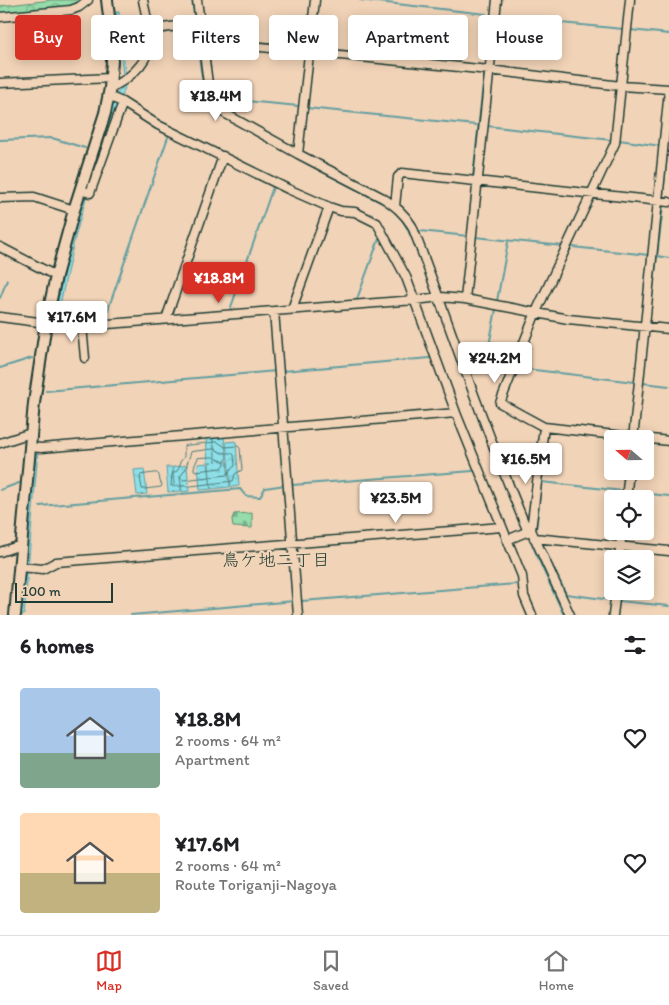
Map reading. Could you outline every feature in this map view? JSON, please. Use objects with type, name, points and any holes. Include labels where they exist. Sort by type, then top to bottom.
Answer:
[{"type":"main road","points":[[15,615],[23,568],[21,546],[34,403],[46,323],[56,276],[74,210],[84,191],[112,89],[112,41],[107,0]]},
{"type":"street","points":[[0,17],[72,10],[88,0]]},
{"type":"street","points":[[143,0],[146,15]]},
{"type":"street","points":[[197,0],[199,15]]},
{"type":"street","points":[[313,15],[315,0]]},
{"type":"street","points":[[465,299],[496,0]]},
{"type":"street","points":[[604,434],[544,427],[500,403],[536,312],[614,143],[630,0]]},
{"type":"street","points":[[338,55],[621,86],[669,89],[634,430]]},
{"type":"street","points":[[0,83],[112,89],[143,60]]},
{"type":"street","points":[[205,60],[209,91],[213,104],[218,110],[383,198],[407,217],[440,297],[486,428],[531,533],[570,615]]},
{"type":"street","points":[[298,154],[308,60]]},
{"type":"street","points":[[112,89],[123,103],[158,125],[288,189],[329,207],[341,211],[355,212],[377,223],[406,277],[456,413],[522,576],[524,596],[532,615]]},
{"type":"street","points":[[84,191],[90,193],[123,103]]},
{"type":"street","points":[[166,319],[223,156]]},
{"type":"street","points":[[395,206],[398,177],[402,173],[669,202]]},
{"type":"street","points":[[0,198],[34,197],[74,210]]},
{"type":"street","points":[[292,310],[329,207]]},
{"type":"street","points":[[0,247],[56,276]]},
{"type":"street","points":[[0,317],[82,326],[440,297],[465,299],[568,319],[669,329]]},
{"type":"street","points":[[274,311],[298,615]]},
{"type":"street","points":[[82,326],[85,358]]},
{"type":"street","points":[[30,447],[41,448],[456,413]]},
{"type":"street","points":[[531,533],[544,427]]},
{"type":"street","points":[[0,443],[31,433]]},
{"type":"street","points":[[654,440],[669,441]]},
{"type":"street","points":[[23,568],[43,569],[56,562],[502,527]]},
{"type":"street","points":[[507,540],[531,533],[669,551]]},
{"type":"street","points":[[620,550],[621,540]]},
{"type":"street","points":[[0,552],[21,546]]},
{"type":"street","points":[[613,615],[615,600]]},
{"type":"green space","points":[[52,0],[85,0],[79,5],[0,16],[0,6]]},
{"type":"green space","points":[[252,513],[252,528],[233,527],[232,519],[234,514]]},
{"type":"water","points":[[121,60],[124,60],[126,81],[124,90],[87,195],[74,241],[58,314],[55,314],[72,234],[116,97],[119,90],[122,89]]},
{"type":"water","points":[[212,437],[216,462],[213,438],[224,437],[227,460],[224,461],[227,461],[230,487],[211,489],[209,463],[212,462],[208,462],[206,438]]},
{"type":"water","points":[[236,441],[239,486],[231,487],[226,442]]},
{"type":"water","points":[[36,450],[38,451],[25,605],[24,615],[20,615]]},
{"type":"water","points":[[208,463],[211,489],[200,490],[198,464]]},
{"type":"water","points":[[187,465],[189,491],[182,492],[180,476],[181,491],[168,492],[166,467],[172,467],[174,485],[173,467]]},
{"type":"water","points":[[144,469],[147,494],[137,495],[134,470]]},
{"type":"waterway","points":[[192,0],[194,15]]},
{"type":"waterway","points":[[360,0],[486,14]]},
{"type":"waterway","points":[[486,65],[493,0]]},
{"type":"waterway","points":[[562,23],[623,29]]},
{"type":"waterway","points":[[630,30],[669,34]]},
{"type":"waterway","points":[[200,60],[205,93],[211,108]]},
{"type":"waterway","points":[[473,176],[484,75]]},
{"type":"waterway","points":[[212,91],[215,94],[215,98],[299,106]]},
{"type":"waterway","points":[[307,108],[476,125]]},
{"type":"waterway","points":[[219,114],[390,207]]},
{"type":"waterway","points":[[487,126],[612,140]]},
{"type":"waterway","points":[[663,196],[669,135]]},
{"type":"waterway","points":[[105,318],[168,137]]},
{"type":"waterway","points":[[0,140],[52,138],[85,148]]},
{"type":"waterway","points":[[619,140],[661,146]]},
{"type":"waterway","points":[[420,231],[468,236],[473,185]]},
{"type":"waterway","points":[[230,310],[273,187]]},
{"type":"waterway","points":[[649,322],[663,207]]},
{"type":"waterway","points":[[398,214],[416,247]]},
{"type":"waterway","points":[[357,299],[380,236]]},
{"type":"waterway","points":[[475,237],[563,246]]},
{"type":"waterway","points":[[497,301],[508,242]]},
{"type":"waterway","points":[[572,247],[649,255]]},
{"type":"waterway","points":[[657,256],[669,258]]},
{"type":"waterway","points":[[0,298],[7,280]]},
{"type":"waterway","points":[[496,309],[487,356],[511,364]]},
{"type":"waterway","points":[[538,316],[505,401],[547,424]]},
{"type":"waterway","points":[[638,424],[647,339]]},
{"type":"waterway","points":[[0,368],[32,358]]},
{"type":"waterway","points":[[283,371],[430,358]]},
{"type":"waterway","points":[[518,368],[634,382]]},
{"type":"waterway","points":[[46,391],[276,371]]},
{"type":"waterway","points":[[643,383],[669,386]]},
{"type":"waterway","points":[[480,420],[490,448]]},
{"type":"waterway","points":[[536,530],[547,434]]},
{"type":"waterway","points":[[292,485],[473,471]]},
{"type":"waterway","points":[[631,490],[632,480]]},
{"type":"waterway","points":[[542,482],[614,490]]},
{"type":"waterway","points":[[0,490],[19,483]]},
{"type":"waterway","points":[[40,506],[240,489],[246,496],[260,497],[265,488],[285,485]]},
{"type":"waterway","points":[[654,494],[669,496]]},
{"type":"waterway","points":[[531,541],[564,615]]},
{"type":"waterway","points":[[542,544],[566,594],[604,599]]},
{"type":"waterway","points":[[302,601],[517,584]]},
{"type":"waterway","points":[[617,615],[619,600]]},
{"type":"waterway","points":[[131,615],[295,601]]},
{"type":"waterway","points":[[619,601],[669,606]]},
{"type":"district","name":"鳥ケ地二丁目","points":[[276,560]]}]
